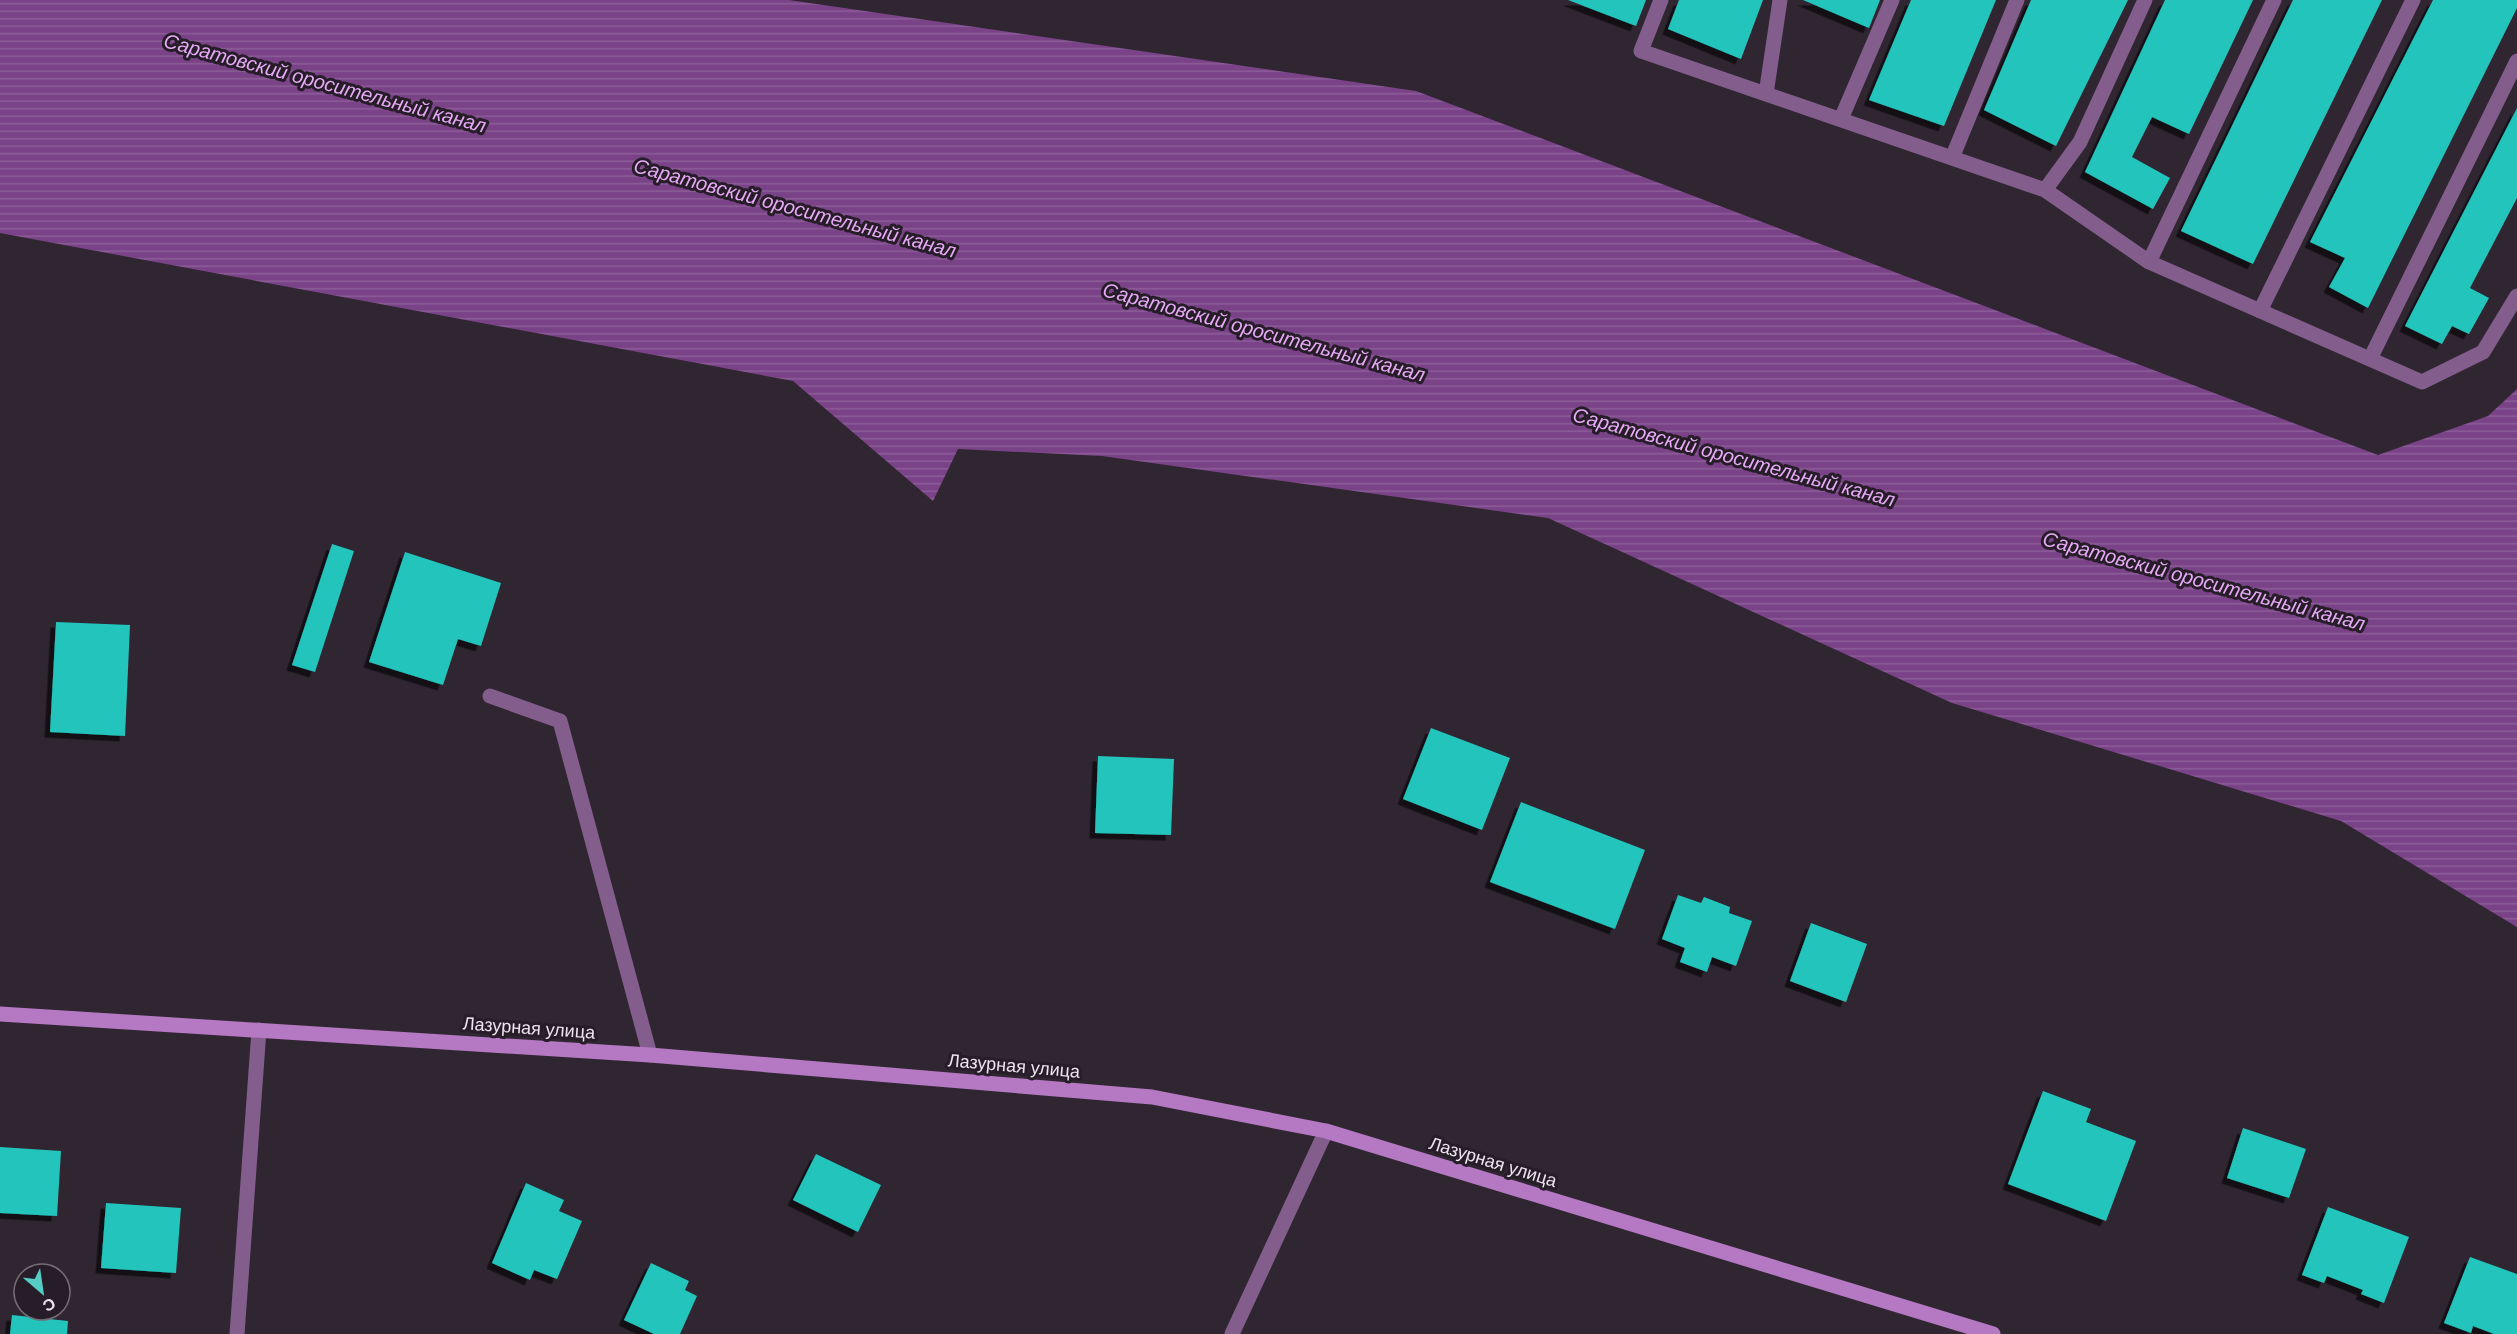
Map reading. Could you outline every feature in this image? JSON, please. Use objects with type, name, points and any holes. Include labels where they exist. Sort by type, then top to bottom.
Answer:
[{"type":"street","name":"Лазурная улица","points":[[0,1014],[650,1055],[1152,1097],[1326,1131],[1993,1334]]},
{"type":"lane","points":[[1661,0],[1641,51],[2044,190],[2149,262],[2422,382],[2483,352],[2517,296]]},
{"type":"lane","points":[[1766,94],[1780,0]]},
{"type":"lane","points":[[1841,120],[1892,0]]},
{"type":"lane","points":[[1952,158],[2017,0]]},
{"type":"lane","points":[[2044,190],[2080,142],[2145,0]]},
{"type":"lane","points":[[2149,262],[2274,0]]},
{"type":"lane","points":[[2260,311],[2413,0]]},
{"type":"lane","points":[[2370,359],[2517,61]]},
{"type":"lane","points":[[490,696],[560,722],[650,1055]]},
{"type":"lane","points":[[237,1334],[259,1030]]},
{"type":"lane","points":[[1232,1334],[1326,1131]]},
{"type":"water","name":"Саратовский оросительный канал","points":[[0,0],[789,0],[1416,91],[2378,455],[2488,416],[2517,389],[2517,927],[2341,821],[1952,703],[1548,518],[1102,456],[958,449],[933,501],[793,381],[0,233]]},
{"type":"building","points":[[1568,0],[1646,0],[1636,26]]},
{"type":"building","points":[[1679,0],[1763,0],[1741,59],[1668,29]]},
{"type":"building","points":[[1803,0],[1880,0],[1869,28]]},
{"type":"building","points":[[1911,0],[1996,0],[1944,126],[1869,100]]},
{"type":"building","points":[[2031,0],[2128,0],[2056,146],[1984,110]]},
{"type":"building","points":[[2165,0],[2253,0],[2189,134],[2152,117],[2132,157],[2170,178],[2153,209],[2085,172]]},
{"type":"building","points":[[2293,0],[2382,0],[2253,264],[2181,231]]},
{"type":"building","points":[[2433,0],[2517,0],[2517,8],[2368,308],[2329,287],[2345,258],[2310,242]]},
{"type":"building","points":[[2517,108],[2517,198],[2470,288],[2489,298],[2469,334],[2452,326],[2442,344],[2405,326]]},
{"type":"building","points":[[332,544],[354,551],[315,672],[292,665]]},
{"type":"building","points":[[405,552],[501,583],[481,646],[458,639],[443,685],[369,662]]},
{"type":"building","points":[[56,622],[130,625],[125,736],[50,732]]},
{"type":"building","points":[[1431,728],[1510,758],[1482,830],[1403,799]]},
{"type":"building","points":[[1098,756],[1174,759],[1171,835],[1095,833]]},
{"type":"building","points":[[1521,802],[1645,850],[1615,929],[1490,882]]},
{"type":"building","points":[[1678,895],[1701,903],[1704,897],[1730,907],[1729,913],[1752,921],[1736,966],[1712,957],[1707,972],[1680,962],[1685,948],[1662,939]]},
{"type":"building","points":[[1811,923],[1867,944],[1846,1002],[1790,981]]},
{"type":"building","points":[[2043,1091],[2091,1109],[2086,1122],[2136,1141],[2106,1221],[2008,1184]]},
{"type":"building","points":[[2243,1128],[2306,1149],[2289,1198],[2227,1178]]},
{"type":"building","points":[[0,1147],[61,1151],[57,1216],[0,1213]]},
{"type":"building","points":[[816,1154],[881,1185],[858,1232],[793,1200]]},
{"type":"building","points":[[526,1183],[564,1200],[559,1211],[582,1221],[557,1279],[534,1270],[530,1280],[492,1263]]},
{"type":"building","points":[[106,1203],[181,1208],[176,1273],[101,1268]]},
{"type":"building","points":[[2328,1207],[2409,1237],[2384,1303],[2361,1294],[2363,1290],[2327,1276],[2324,1283],[2302,1275]]},
{"type":"building","points":[[2470,1257],[2517,1274],[2517,1334],[2494,1334],[2473,1326],[2471,1333],[2444,1323]]},
{"type":"building","points":[[651,1263],[689,1281],[685,1290],[697,1296],[680,1334],[654,1334],[624,1320]]},
{"type":"building","points":[[12,1315],[12,1322],[68,1322],[67,1334],[10,1334]]}]
